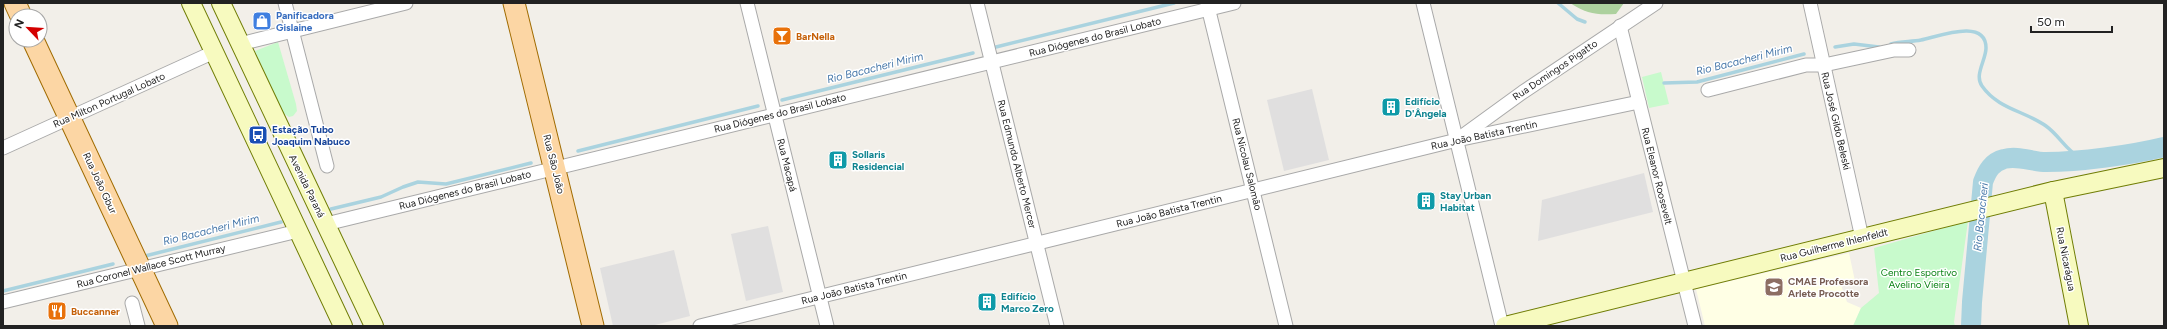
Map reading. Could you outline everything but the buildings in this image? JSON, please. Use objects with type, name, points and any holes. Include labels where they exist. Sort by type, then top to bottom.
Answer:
[{"type":"main road","points":[[191,3],[343,326]]},
{"type":"main road","name":"Avenida Paraná","points":[[221,3],[374,326]]},
{"type":"main road","name":"Rua São João","points":[[514,3],[593,326]]},
{"type":"main road","points":[[214,52],[240,44]]},
{"type":"main road","name":"Rua João Gbur","points":[[37,48],[167,326]]},
{"type":"main road","name":"Rua Guilherme Ihlenfeldt","points":[[1503,326],[2053,191],[2164,168]]},
{"type":"main road","name":"Rua Nicarágua","points":[[2053,191],[2079,326]]},
{"type":"street","points":[[285,3],[327,166]]},
{"type":"street","points":[[240,44],[406,3]]},
{"type":"street","name":"Rua Macapá","points":[[747,3],[827,326]]},
{"type":"street","name":"Rua Edmundo Alberto Mercer","points":[[977,3],[1057,326]]},
{"type":"street","name":"Rua Diógenes do Brasil Lobato","points":[[326,224],[992,62],[1208,6],[1234,3]]},
{"type":"street","points":[[1423,3],[1503,326]]},
{"type":"street","name":"Rua Domingos Pigatto","points":[[1456,140],[1523,92],[1656,3]]},
{"type":"street","name":"Rua José Gildo Beleski","points":[[1810,3],[1862,238]]},
{"type":"street","name":"Rua Nicolau Salomão","points":[[1208,6],[1286,326]]},
{"type":"street","name":"Rua Eleanor Roosevelt","points":[[1620,26],[1695,326]]},
{"type":"street","points":[[1708,90],[1806,66],[1824,65],[1894,50],[1909,50]]},
{"type":"street","name":"Rua Milton Portugal Lobato","points":[[3,148],[214,52]]},
{"type":"street","name":"Rua João Batista Trentin","points":[[700,326],[1456,140],[1639,102]]},
{"type":"street","name":"Rua Coronel Wallace Scott Murray","points":[[3,302],[298,231]]},
{"type":"street","points":[[132,303],[138,326]]},
{"type":"shaded area","points":[[1312,89],[1329,160],[1284,171],[1267,100]]},
{"type":"shaded area","points":[[1644,173],[1653,212],[1538,241],[1542,200]]},
{"type":"shaded area","points":[[768,226],[783,292],[746,301],[731,234]]},
{"type":"shaded area","points":[[674,250],[690,316],[651,326],[613,326],[600,268]]},
{"type":"shaded area","name":"CMAE Professora Arlete Procotte","points":[[1849,253],[1855,281],[1841,285],[1847,302],[1861,308],[1853,326],[1705,326],[1696,289]]},
{"type":"green space","points":[[1570,3],[1624,3],[1616,14],[1597,14],[1582,10]]},
{"type":"green space","points":[[278,42],[296,104],[297,111],[293,116],[289,117],[283,113],[255,51]]},
{"type":"green space","points":[[1661,72],[1669,104],[1649,108],[1642,77]]},
{"type":"green space","name":"Centro Esportivo Avelino Vieira","points":[[1968,221],[1954,322],[1955,326],[1853,326],[1861,308],[1879,293],[1874,248]]},
{"type":"waterway","name":"Rio Bacacheri Mirim","points":[[996,47],[1174,3]]},
{"type":"waterway","name":"Rio Bacacheri Mirim","points":[[1558,3],[1577,19],[1585,22]]},
{"type":"waterway","name":"Rio Bacacheri Mirim","points":[[1891,44],[1921,40],[1960,31],[1978,33],[1984,39],[1986,48],[1979,77],[1982,86],[1988,94],[2004,105],[2046,126],[2067,148],[2082,159]]},
{"type":"waterway","name":"Rio Bacacheri Mirim","points":[[1835,47],[1854,44],[1879,47]]},
{"type":"waterway","name":"Rio Bacacheri Mirim","points":[[782,100],[973,53]]},
{"type":"waterway","name":"Rio Bacacheri Mirim","points":[[1664,83],[1697,82],[1804,54]]},
{"type":"waterway","name":"Rio Bacacheri Mirim","points":[[578,151],[758,106]]},
{"type":"waterway","name":"Rio Bacacheri","points":[[1971,326],[1983,182],[1986,174],[1996,162],[2009,158],[2046,162],[2074,161],[2121,155],[2164,147]]},
{"type":"waterway","name":"Rio Bacacheri Mirim","points":[[331,209],[381,197],[418,182],[446,184],[531,163]]},
{"type":"waterway","name":"Rio Bacacheri Mirim","points":[[145,256],[281,222]]},
{"type":"waterway","name":"Rio Bacacheri Mirim","points":[[3,291],[113,264]]},
{"type":"place","name":"Panificadora Gislaine","points":[[262,21]]},
{"type":"place","name":"BarNella","points":[[782,36]]},
{"type":"place","name":"Edifício D'Ângela","points":[[1391,107]]},
{"type":"place","name":"Estação Tubo Joaquim Nabuco","points":[[258,135]]},
{"type":"place","name":"Sollaris Residencial","points":[[838,160]]},
{"type":"place","name":"Stay Urban Habitat","points":[[1426,201]]},
{"type":"place","name":"CMAE Professora Arlete Procotte","points":[[1774,287]]},
{"type":"place","name":"Edifício Marco Zero","points":[[987,302]]},
{"type":"place","name":"Buccanner","points":[[57,311]]}]
